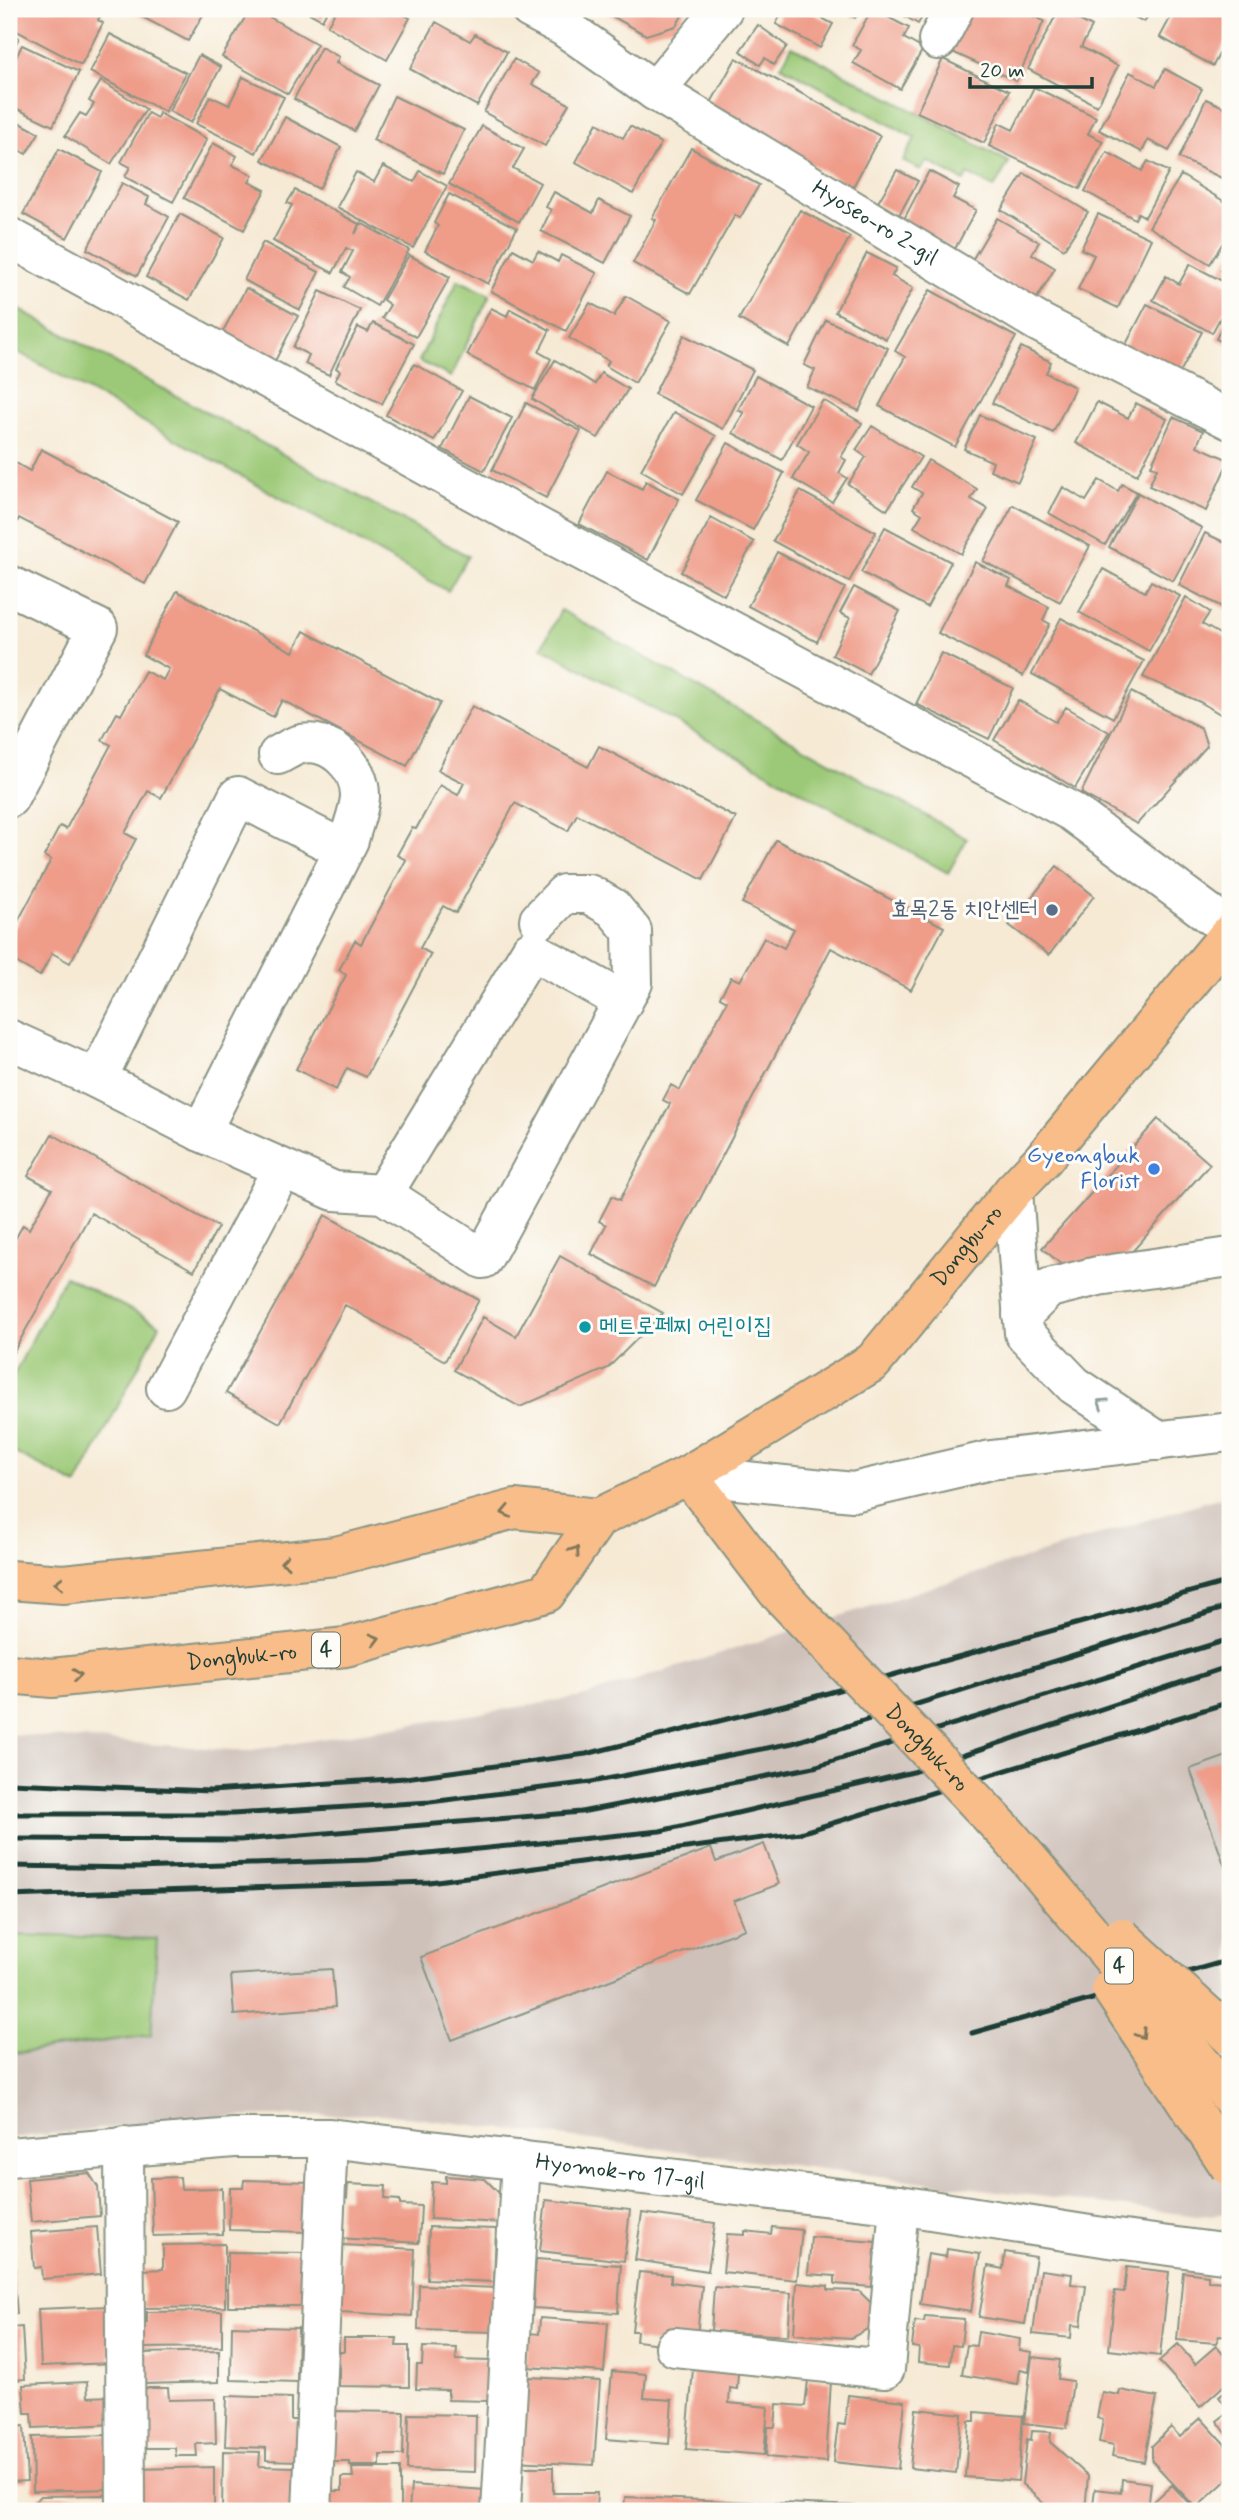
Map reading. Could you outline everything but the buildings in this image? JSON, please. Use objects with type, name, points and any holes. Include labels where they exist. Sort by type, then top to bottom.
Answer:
[{"type":"main road","name":"Dongbu-ro","points":[[688,1475],[873,1362],[1230,931]]},
{"type":"main road","name":"Dongbuk-ro","points":[[9,1674],[52,1678],[346,1647],[546,1593],[598,1518],[688,1475],[777,1591],[1009,1835],[1230,2097]]},
{"type":"main road","points":[[9,1580],[64,1584],[336,1556],[515,1509],[598,1518]]},
{"type":"main road","points":[[1009,1835],[1230,2036]]},
{"type":"main road","points":[[1009,1835],[1230,2167]]},
{"type":"street","name":"Hyoseo-ro 2-gil","points":[[530,9],[564,27],[655,91],[1038,322],[1230,420]]},
{"type":"street","points":[[655,91],[723,9]]},
{"type":"street","points":[[9,237],[560,539],[1072,811],[1230,931]]},
{"type":"street","points":[[9,585],[98,628],[9,798]]},
{"type":"street","points":[[201,1132],[344,850],[360,797],[356,776],[343,755],[321,746],[299,744],[278,755]]},
{"type":"street","points":[[97,1079],[238,796],[344,850]]},
{"type":"street","points":[[9,1040],[97,1079],[201,1132],[334,1191],[383,1194],[484,1259],[633,984],[632,931],[613,908],[589,894],[564,894],[539,920]]},
{"type":"street","points":[[383,1194],[531,950],[623,1001]]},
{"type":"street","points":[[166,1388],[282,1169]]},
{"type":"street","points":[[1013,1191],[1024,1333],[1074,1385],[1158,1441]]},
{"type":"street","points":[[1022,1315],[1049,1288],[1098,1276],[1230,1257]]},
{"type":"street","points":[[688,1475],[853,1492],[991,1460],[1230,1432]]},
{"type":"street","name":"Hyomok-ro 17-gil","points":[[9,2157],[234,2138],[328,2138],[899,2205],[1230,2254]]},
{"type":"street","points":[[312,2511],[328,2138]]},
{"type":"street","points":[[124,2146],[126,2511]]},
{"type":"street","points":[[501,2511],[521,2160]]},
{"type":"street","points":[[675,2347],[885,2369],[899,2205]]},
{"type":"shaded area","points":[[1230,1494],[1230,2213],[1197,2216],[384,2114],[223,2117],[9,2138],[9,2054],[151,2035],[157,1939],[9,1935],[9,1734],[246,1751],[581,1697]]},
{"type":"green space","points":[[792,46],[1009,162],[994,188],[968,174],[964,181],[927,161],[921,170],[903,161],[915,138],[781,66]]},
{"type":"green space","points":[[458,280],[490,295],[451,377],[419,361]]},
{"type":"green space","points":[[9,304],[468,556],[448,591],[9,347]]},
{"type":"green space","points":[[561,610],[967,839],[948,873],[542,647]]},
{"type":"green space","points":[[65,1276],[160,1325],[77,1485],[9,1450],[9,1384]]},
{"type":"green space","points":[[9,1935],[157,1939],[151,2035],[9,2054]]},
{"type":"railway","points":[[9,1783],[211,1791],[405,1778],[586,1754],[792,1703],[1230,1581]]},
{"type":"railway","points":[[9,1814],[233,1814],[430,1802],[591,1782],[793,1743],[1230,1606]]},
{"type":"railway","points":[[9,1839],[240,1840],[581,1812],[814,1767],[1230,1639]]},
{"type":"railway","points":[[9,1866],[137,1868],[368,1860],[660,1831],[913,1772],[1230,1666]]},
{"type":"railway","points":[[9,1896],[429,1882],[800,1833],[1230,1702]]},
{"type":"railway","points":[[972,2033],[1230,1960]]},
{"type":"place","name":"효목2동 치안센터","points":[[1052,910]]},
{"type":"place","name":"Gyeongbuk Florist","points":[[1154,1169]]},
{"type":"place","name":"메트로페찌 어린이집","points":[[585,1327]]}]
